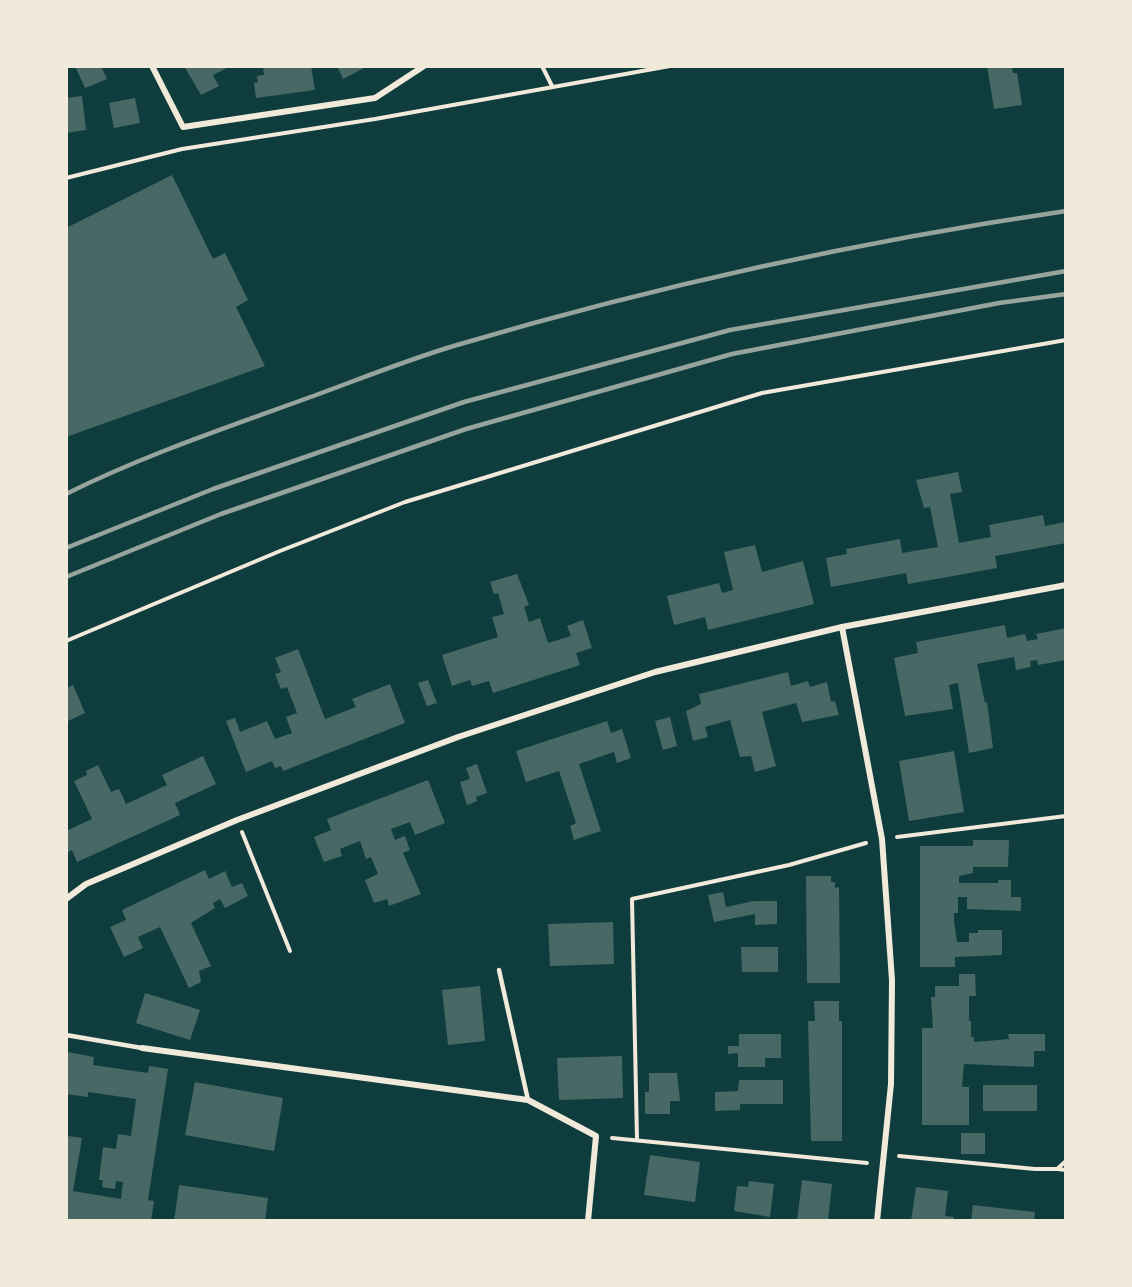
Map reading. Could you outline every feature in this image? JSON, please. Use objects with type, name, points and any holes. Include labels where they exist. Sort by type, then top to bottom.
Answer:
[{"type":"street","points":[[152,66],[183,127],[354,103],[375,98],[424,66]]},
{"type":"street","points":[[66,899],[86,884],[237,820],[458,737],[656,672],[842,627],[1066,585]]},
{"type":"street","points":[[842,627],[882,839],[892,980],[891,1084],[877,1221]]},
{"type":"street","points":[[142,1048],[528,1100],[596,1136],[588,1221]]},
{"type":"lane","points":[[499,970],[528,1100]]},
{"type":"lane","points":[[66,1035],[142,1048]]},
{"type":"path","points":[[542,66],[552,86]]},
{"type":"path","points":[[66,178],[182,149],[375,119],[670,66]]},
{"type":"path","points":[[66,641],[108,621],[405,502],[762,393],[1066,340]]},
{"type":"path","points":[[637,1140],[632,899],[789,865],[882,839],[1066,816]]},
{"type":"path","points":[[237,820],[290,951]]},
{"type":"path","points":[[596,1136],[884,1165]]},
{"type":"path","points":[[885,1156],[1066,1170]]},
{"type":"path","points":[[1057,1169],[1066,1161]]},
{"type":"building","points":[[101,66],[107,79],[85,88],[76,68]]},
{"type":"building","points":[[184,66],[231,66],[213,75],[219,86],[201,95]]},
{"type":"building","points":[[263,66],[311,66],[315,90],[256,98],[254,83],[258,82],[257,76],[264,75]]},
{"type":"building","points":[[337,66],[368,66],[343,79]]},
{"type":"building","points":[[987,66],[1012,66],[1013,73],[1017,73],[1022,105],[994,109]]},
{"type":"building","points":[[82,96],[86,130],[66,133],[66,98]]},
{"type":"building","points":[[135,98],[140,123],[114,128],[109,103]]},
{"type":"building","points":[[172,175],[213,259],[225,253],[248,300],[236,307],[265,366],[66,437],[66,228]]},
{"type":"building","points":[[958,472],[962,492],[950,494],[959,543],[991,537],[989,525],[1043,515],[1045,526],[1066,522],[1066,543],[995,556],[997,568],[908,584],[906,573],[831,587],[826,558],[847,554],[846,549],[900,539],[902,553],[938,547],[930,507],[924,508],[916,480]]},
{"type":"building","points":[[755,545],[762,572],[803,561],[814,604],[708,630],[705,617],[674,625],[667,596],[719,583],[722,593],[733,590],[724,552]]},
{"type":"building","points":[[517,574],[529,605],[524,607],[529,622],[540,618],[548,643],[571,636],[567,626],[583,620],[592,648],[576,653],[580,665],[493,693],[489,681],[472,686],[470,680],[452,686],[442,655],[498,637],[492,617],[504,614],[498,593],[494,594],[490,582]]},
{"type":"building","points":[[1005,625],[1007,638],[1025,634],[1027,641],[1038,639],[1036,634],[1066,628],[1066,660],[1038,665],[1037,660],[1030,661],[1031,667],[1016,670],[1014,657],[977,664],[985,703],[987,702],[993,748],[969,753],[958,683],[949,685],[953,709],[905,716],[894,658],[918,653],[916,642]]},
{"type":"building","points":[[298,649],[325,719],[356,707],[352,699],[390,684],[405,723],[283,771],[281,766],[275,768],[272,761],[246,772],[226,721],[235,718],[240,732],[267,721],[275,739],[292,733],[286,717],[297,713],[287,687],[281,689],[275,674],[281,672],[275,658]]},
{"type":"building","points":[[788,672],[791,686],[808,681],[810,687],[827,682],[831,702],[835,701],[839,715],[802,722],[796,703],[762,712],[776,766],[755,772],[751,756],[740,757],[730,720],[705,727],[708,737],[693,741],[686,711],[701,704],[699,694]]},
{"type":"building","points":[[428,680],[437,703],[427,706],[418,683]]},
{"type":"building","points":[[73,685],[85,713],[66,722],[66,688]]},
{"type":"building","points":[[670,717],[677,746],[663,750],[655,721]]},
{"type":"building","points":[[607,721],[611,733],[622,729],[631,758],[617,763],[614,752],[579,764],[601,831],[574,840],[570,826],[576,823],[559,771],[526,782],[516,751]]},
{"type":"building","points":[[954,751],[964,812],[909,821],[899,761]]},
{"type":"building","points":[[203,756],[216,784],[175,803],[180,815],[77,862],[72,850],[66,853],[66,831],[92,819],[74,781],[87,775],[86,771],[98,765],[111,792],[119,789],[126,804],[167,785],[162,775]]},
{"type":"building","points":[[477,764],[487,793],[476,797],[477,801],[467,805],[460,782],[470,779],[466,768]]},
{"type":"building","points":[[428,780],[445,823],[415,835],[410,822],[391,829],[395,840],[405,836],[410,850],[403,853],[421,894],[389,906],[387,899],[374,903],[365,880],[378,874],[371,857],[366,859],[360,841],[340,849],[342,856],[324,862],[314,837],[331,830],[327,819]]},
{"type":"building","points":[[973,840],[1009,840],[1008,867],[973,867],[973,873],[959,876],[959,883],[998,883],[998,880],[1011,880],[1011,897],[1021,897],[1021,911],[967,909],[967,897],[958,897],[958,913],[954,913],[957,942],[969,942],[969,933],[978,933],[978,930],[1002,930],[1002,955],[955,957],[955,967],[920,967],[920,846],[973,846]]},
{"type":"building","points":[[205,870],[209,879],[225,871],[232,887],[242,883],[248,896],[225,908],[220,899],[213,903],[215,908],[191,923],[211,966],[199,971],[201,982],[189,988],[160,927],[138,937],[143,948],[124,957],[110,927],[126,920],[122,910]]},
{"type":"building","points":[[806,876],[831,876],[831,882],[835,882],[835,888],[839,887],[840,983],[807,983]]},
{"type":"building","points":[[723,892],[726,907],[754,901],[777,901],[777,924],[755,925],[755,914],[714,922],[708,895]]},
{"type":"building","points":[[613,922],[614,964],[550,966],[548,924]]},
{"type":"building","points":[[741,947],[778,947],[778,972],[742,972]]},
{"type":"building","points":[[959,974],[975,974],[976,996],[969,996],[969,1021],[971,1021],[971,1037],[974,1037],[974,1042],[1009,1039],[1008,1034],[1045,1034],[1045,1051],[1034,1051],[1034,1067],[964,1064],[962,1087],[969,1087],[969,1125],[922,1125],[922,1028],[933,1028],[931,997],[935,997],[935,986],[959,986]]},
{"type":"building","points":[[480,986],[485,1041],[448,1045],[442,990]]},
{"type":"building","points":[[145,993],[200,1010],[190,1040],[136,1023]]},
{"type":"building","points":[[814,1001],[839,1001],[839,1021],[842,1021],[842,1141],[811,1141],[808,1021],[815,1021]]},
{"type":"building","points":[[739,1034],[781,1034],[781,1058],[765,1058],[765,1067],[738,1067],[738,1053],[728,1054],[728,1046],[739,1046]]},
{"type":"building","points":[[68,1052],[94,1057],[93,1065],[148,1073],[149,1066],[168,1069],[148,1200],[154,1201],[151,1221],[66,1221],[68,1136],[82,1138],[73,1191],[121,1199],[123,1182],[116,1181],[115,1189],[102,1187],[103,1180],[99,1180],[103,1147],[116,1149],[118,1134],[131,1136],[136,1099],[88,1092],[88,1097],[66,1094]]},
{"type":"building","points":[[622,1056],[623,1098],[559,1100],[557,1058]]},
{"type":"building","points":[[649,1073],[677,1073],[680,1101],[670,1101],[670,1114],[645,1114],[645,1092],[649,1092]]},
{"type":"building","points":[[739,1080],[783,1080],[783,1104],[740,1104],[740,1110],[715,1111],[715,1092],[738,1091]]},
{"type":"building","points":[[195,1082],[283,1098],[274,1151],[185,1135]]},
{"type":"building","points":[[983,1085],[1037,1085],[1037,1111],[983,1111]]},
{"type":"building","points":[[961,1133],[985,1133],[985,1154],[961,1154]]},
{"type":"building","points":[[650,1155],[700,1162],[695,1202],[644,1195]]},
{"type":"building","points":[[802,1180],[832,1184],[828,1221],[797,1221]]},
{"type":"building","points":[[749,1181],[774,1184],[770,1217],[734,1211],[737,1186],[748,1187]]},
{"type":"building","points":[[179,1185],[268,1198],[265,1221],[174,1221]]},
{"type":"building","points":[[916,1187],[948,1191],[945,1216],[954,1217],[953,1221],[911,1221]]},
{"type":"building","points":[[973,1205],[1035,1212],[1034,1221],[971,1221]]},
{"type":"railway","points":[[66,494],[154,455],[381,371],[438,351],[532,324],[607,303],[759,267],[912,236],[1066,211]]},
{"type":"railway","points":[[66,548],[213,489],[464,402],[730,330],[1066,271]]},
{"type":"railway","points":[[66,577],[221,514],[466,429],[732,354],[999,303],[1066,294]]}]
